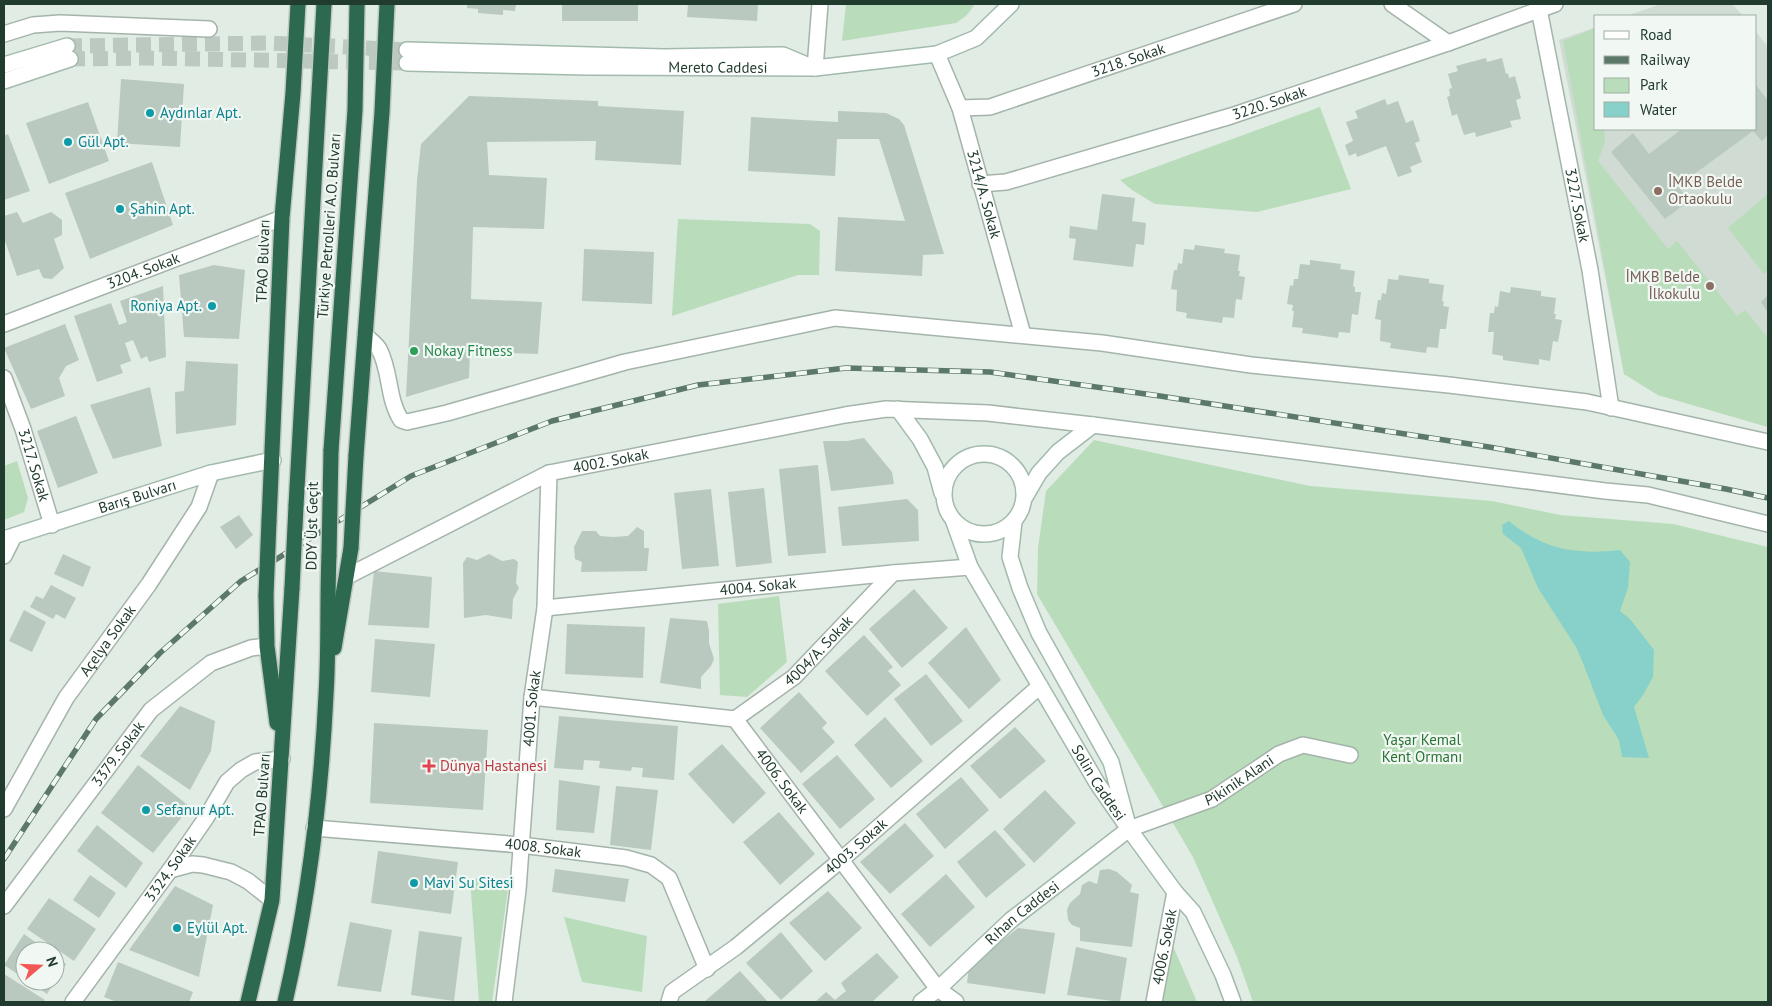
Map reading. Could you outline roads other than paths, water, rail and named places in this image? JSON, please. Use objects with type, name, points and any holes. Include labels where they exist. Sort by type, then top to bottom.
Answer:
[{"type":"highway","name":"TPAO Bulvarı","points":[[267,646],[266,595],[282,218],[293,93],[298,4]]},
{"type":"highway","name":"DDY Üst Geçit","points":[[292,588],[324,4]]},
{"type":"highway","name":"Türkiye Petrolleri A.O. Bulvarı","points":[[330,451],[355,110],[357,4]]},
{"type":"highway","points":[[285,1002],[304,909],[314,828],[326,694],[351,548],[356,456],[382,112],[387,4]]},
{"type":"highway","name":"DDY Üst Geçit","points":[[326,694],[330,451]]},
{"type":"highway","name":"TPAO Bulvarı","points":[[248,1002],[272,900],[292,588]]},
{"type":"highway","points":[[267,646],[282,759]]},
{"type":"street","points":[[815,68],[820,4]]},
{"type":"street","name":"Mereto Caddesi","points":[[407,56],[589,67],[815,68],[937,54],[976,38],[1010,4]]},
{"type":"street","name":"3218. Sokak","points":[[960,108],[990,107],[1294,4]]},
{"type":"street","points":[[1392,4],[1448,44]]},
{"type":"street","name":"3220. Sokak","points":[[980,184],[1006,182],[1222,119],[1448,44],[1539,6],[1555,4]]},
{"type":"street","name":"3227. Sokak","points":[[1539,6],[1590,270],[1611,408]]},
{"type":"street","points":[[5,28],[60,23],[209,29]]},
{"type":"street","points":[[4,65],[68,52],[4,81]]},
{"type":"street","name":"3214/A. Sokak","points":[[937,54],[960,108],[1023,335]]},
{"type":"street","name":"3204. Sokak","points":[[4,324],[282,218]]},
{"type":"street","points":[[365,335],[378,348],[386,370],[390,394],[396,412],[400,420],[407,422],[447,413],[625,362],[835,318],[1102,342],[1251,365],[1448,385],[1587,402],[1768,442]]},
{"type":"street","name":"3217. Sokak","points":[[4,378],[23,429],[52,525]]},
{"type":"street","name":"4002. Sokak","points":[[346,577],[549,473],[845,415],[886,409],[988,413],[1648,495],[1768,524]]},
{"type":"street","points":[[898,409],[920,439],[935,467],[943,498],[947,511],[954,522],[965,530],[977,534],[991,534],[1004,530],[1014,522],[1021,510],[1024,498],[1024,484],[1018,472],[1009,462],[997,455],[984,453],[970,455],[958,462],[950,472],[944,484],[943,498]]},
{"type":"street","points":[[1024,498],[1039,473],[1058,452],[1093,425]]},
{"type":"street","name":"Barış Bulvarı","points":[[9,538],[212,473],[273,460]]},
{"type":"street","name":"Açelya Sokak","points":[[4,809],[66,698],[149,584],[199,507],[212,473]]},
{"type":"street","name":"4001. Sokak","points":[[504,1002],[518,890],[532,697],[545,608],[549,473]]},
{"type":"street","name":"Solin Caddesi","points":[[954,522],[970,566],[1097,783],[1129,829]]},
{"type":"street","name":"Solin Caddesi","points":[[1014,522],[1010,556],[1020,588],[1039,633],[1111,762],[1129,829]]},
{"type":"street","points":[[4,556],[9,538]]},
{"type":"street","name":"4004. Sokak","points":[[545,608],[970,566]]},
{"type":"street","name":"4004/A. Sokak","points":[[735,719],[794,677],[892,573]]},
{"type":"street","name":"3379. Sokak","points":[[4,906],[152,710],[211,663],[251,648],[267,646]]},
{"type":"street","name":"4003. Sokak","points":[[669,1002],[672,992],[736,947],[841,860],[1040,686]]},
{"type":"street","points":[[532,697],[735,719]]},
{"type":"street","name":"4006. Sokak","points":[[735,719],[938,989],[956,1002]]},
{"type":"street","name":"Pikinik Alani","points":[[1129,829],[1212,798],[1279,754],[1304,745],[1350,755]]},
{"type":"street","name":"3324. Sokak","points":[[73,1002],[170,870],[206,818],[227,782],[241,770],[255,762],[282,759]]},
{"type":"street","name":"4008. Sokak","points":[[314,828],[522,845],[626,858],[651,864],[668,878],[707,969]]},
{"type":"street","points":[[1129,829],[1175,892],[1193,912],[1223,975],[1233,1002]]},
{"type":"street","name":"Rıhan Caddesi","points":[[921,1002],[938,989],[1010,920],[1129,829]]},
{"type":"street","points":[[170,870],[192,864],[203,864],[231,872],[248,881],[272,900]]},
{"type":"street","name":"4006. Sokak","points":[[1154,1002],[1175,892]]},
{"type":"water","points":[[1509,521],[1522,531],[1548,544],[1575,551],[1620,550],[1630,562],[1628,588],[1620,611],[1630,619],[1654,650],[1653,677],[1634,707],[1649,758],[1622,757],[1619,740],[1603,715],[1576,647],[1538,588],[1521,548],[1503,534],[1502,525]]},
{"type":"tunnel","points":[[67,46],[270,43],[407,50]]},
{"type":"tunnel","points":[[70,59],[146,58],[407,63]]},
{"type":"railway","points":[[4,859],[96,719],[160,653],[241,581],[411,476],[552,421],[698,385],[846,368],[990,372],[1160,396],[1489,447],[1768,498]]},
{"type":"place","name":"Aydınlar Apt.","points":[[150,113]]},
{"type":"place","name":"Gül Apt.","points":[[68,142]]},
{"type":"place","name":"İMKB Belde Ortaokulu","points":[[1658,191]]},
{"type":"place","name":"Şahin Apt.","points":[[120,209]]},
{"type":"place","name":"İMKB Belde İlkokulu","points":[[1710,286]]},
{"type":"place","name":"Roniya Apt.","points":[[212,306]]},
{"type":"place","name":"Nokay Fitness","points":[[414,351]]},
{"type":"place","name":"Dünya Hastanesi","points":[[429,766]]},
{"type":"place","name":"Sefanur Apt.","points":[[146,810]]},
{"type":"place","name":"Mavi Su Sitesi","points":[[414,883]]},
{"type":"place","name":"Eylül Apt.","points":[[177,928]]},
{"type":"park label","name":"Yaşar Kemal Kent Ormanı","points":[[1422,748]]}]
